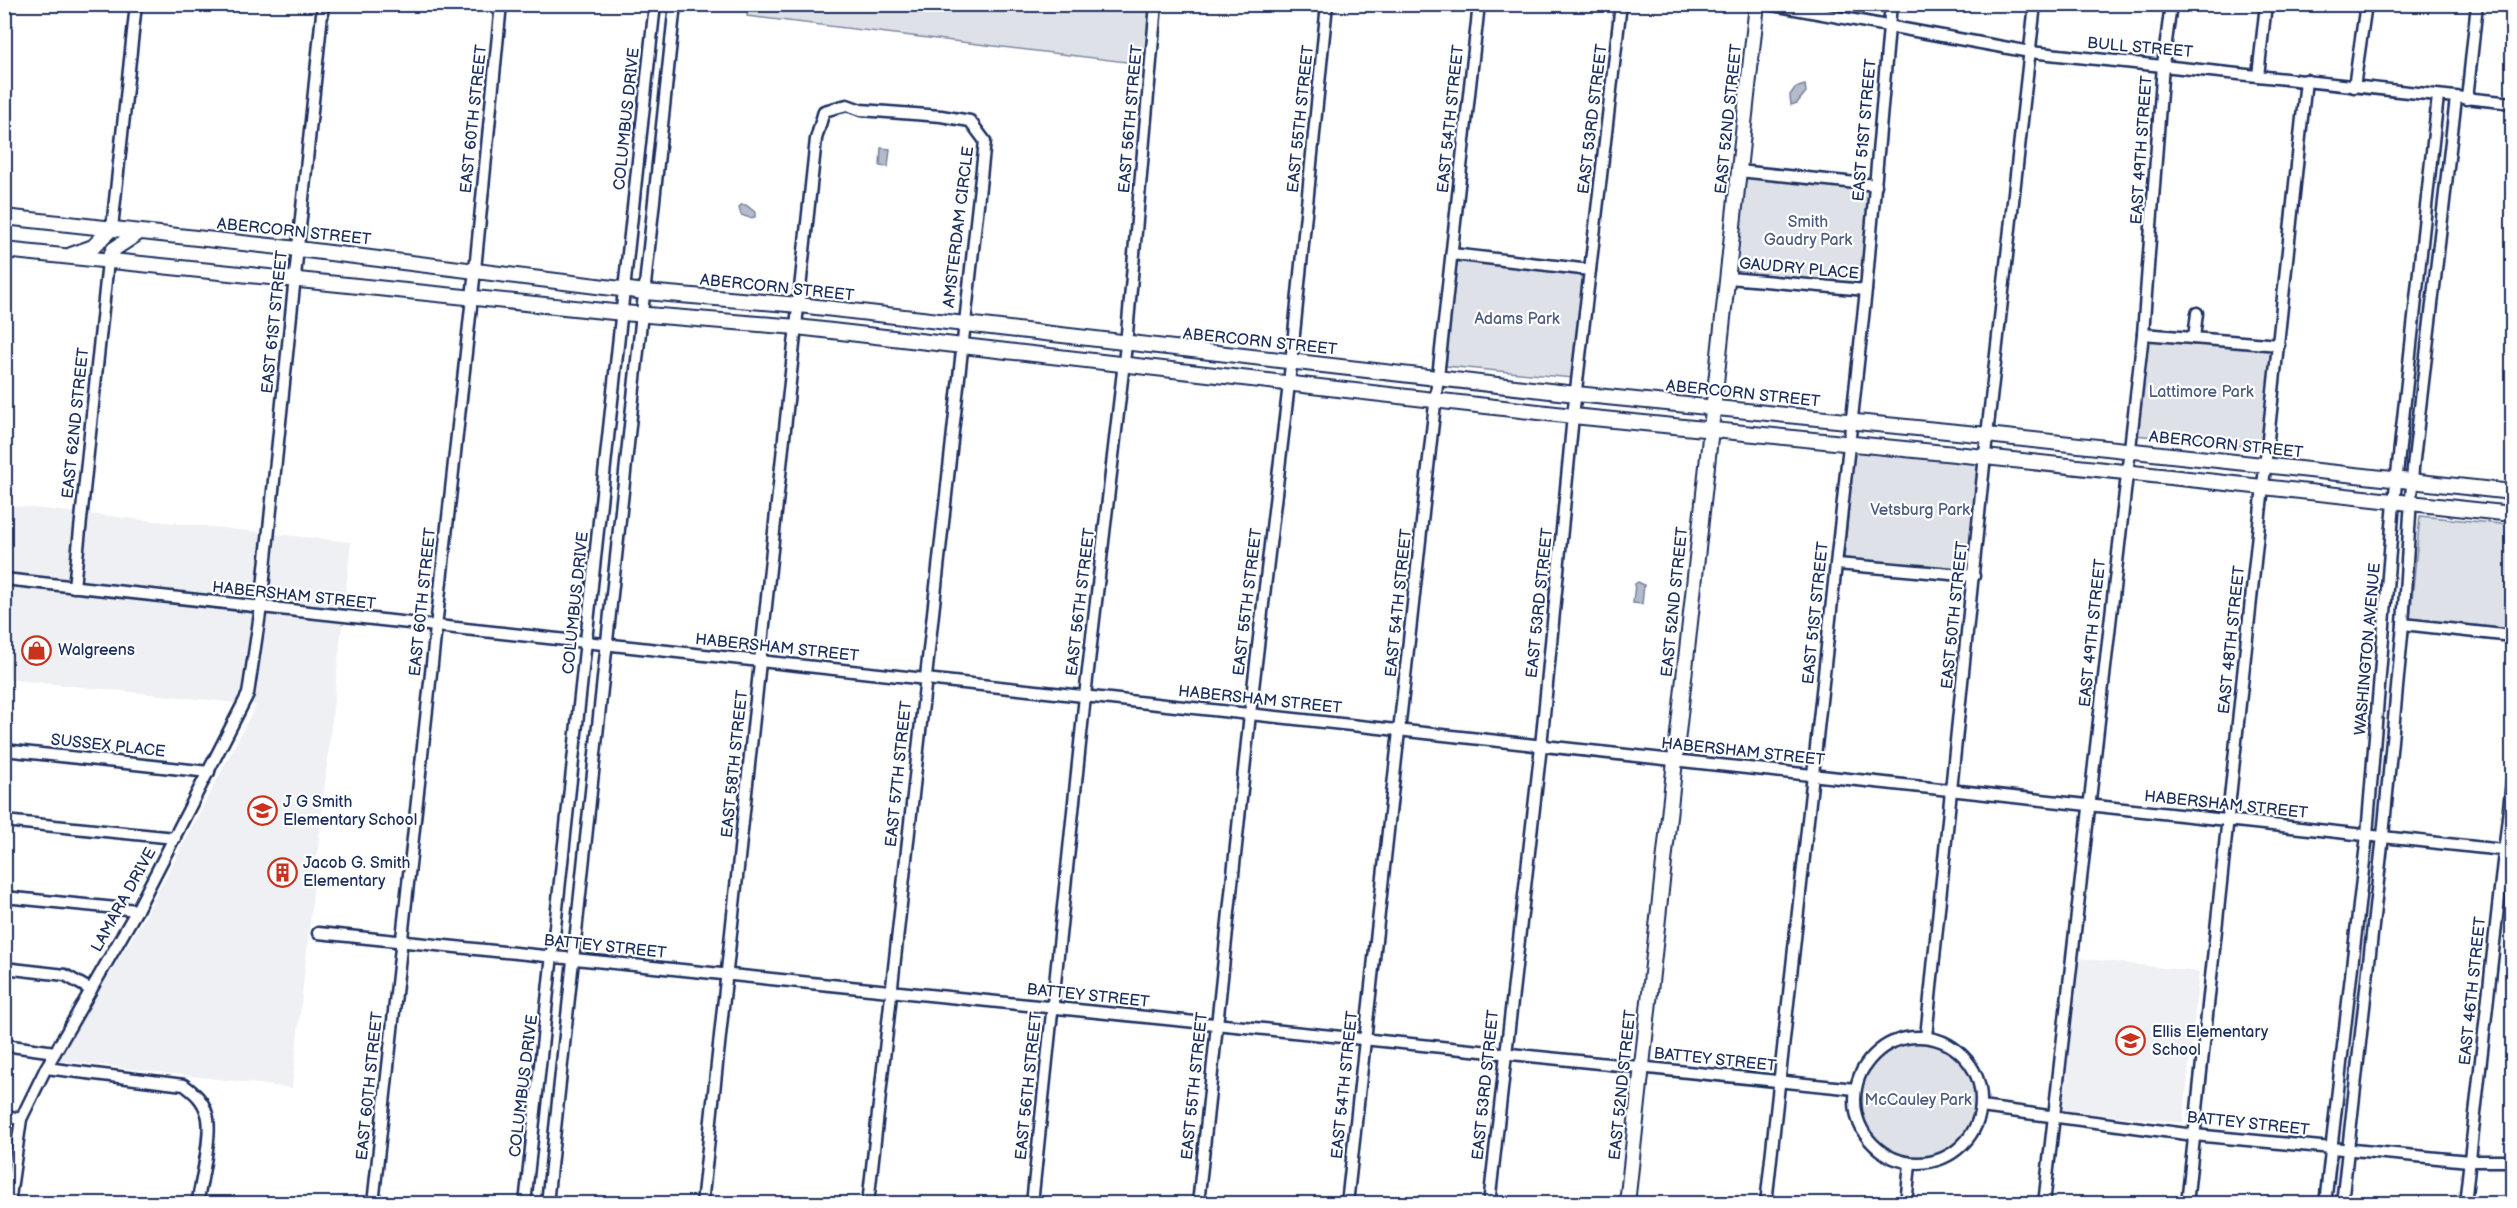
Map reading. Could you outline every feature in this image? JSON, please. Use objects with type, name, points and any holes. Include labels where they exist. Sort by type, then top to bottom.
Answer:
[{"type":"main road","name":"EAST 52ND STREET","points":[[1627,1203],[1757,4]]},
{"type":"main road","name":"ABERCORN STREET","points":[[4,218],[298,249],[624,290],[799,305],[1126,345],[2512,492]]},
{"type":"main road","points":[[66,257],[93,247],[112,228]]},
{"type":"main road","points":[[108,261],[114,249],[140,232]]},
{"type":"main road","points":[[4,250],[623,314],[796,327],[1124,366],[1436,398],[1573,416],[1985,457],[2512,514]]},
{"type":"street","points":[[112,228],[136,4]]},
{"type":"street","name":"EAST 61ST STREET","points":[[261,607],[323,4]]},
{"type":"street","name":"EAST 60TH STREET","points":[[373,1203],[475,270],[501,4]]},
{"type":"street","name":"COLUMBUS DRIVE","points":[[525,1203],[554,957],[655,4]]},
{"type":"street","name":"COLUMBUS DRIVE","points":[[547,1203],[675,4]]},
{"type":"street","name":"EAST 56TH STREET","points":[[1032,1203],[1085,696],[1124,366],[1156,4]]},
{"type":"street","name":"EAST 55TH STREET","points":[[1198,1203],[1250,714],[1289,384],[1327,4]]},
{"type":"street","name":"EAST 54TH STREET","points":[[1347,1203],[1401,730],[1479,4]]},
{"type":"street","name":"EAST 53RD STREET","points":[[1489,1203],[1541,746],[1573,416],[1621,4]]},
{"type":"street","name":"BULL STREET","points":[[1767,4],[2030,52],[2512,104]]},
{"type":"street","name":"EAST 51ST STREET","points":[[1766,1203],[1812,775],[1838,564],[1850,421],[1866,290],[1891,4]]},
{"type":"street","name":"EAST 50TH STREET","points":[[1926,1037],[1987,435],[2035,4]]},
{"type":"street","name":"EAST 49TH STREET","points":[[2044,1203],[2143,334],[2163,65],[2171,4]]},
{"type":"street","points":[[2258,76],[2266,4]]},
{"type":"street","points":[[2354,87],[2366,4]]},
{"type":"street","name":"WASHINGTON AVENUE","points":[[2342,1203],[2383,836],[2403,624],[2413,482],[2462,99],[2477,4]]},
{"type":"street","name":"EAST 48TH STREET","points":[[2187,1203],[2306,80]]},
{"type":"street","name":"WASHINGTON AVENUE","points":[[2325,1203],[2367,835],[2394,502],[2438,96]]},
{"type":"street","name":"AMSTERDAM CIRCLE","points":[[796,327],[816,139],[824,111],[847,105],[861,110],[941,116],[970,121],[985,141],[960,347]]},
{"type":"street","points":[[1739,171],[1875,185]]},
{"type":"street","points":[[1452,254],[1590,270]]},
{"type":"street","name":"EAST 62ND STREET","points":[[74,587],[108,261]]},
{"type":"street","name":"GAUDRY PLACE","points":[[1729,278],[1866,290]]},
{"type":"street","points":[[2194,338],[2197,313]]},
{"type":"street","name":"EAST 58TH STREET","points":[[702,1203],[796,327]]},
{"type":"street","points":[[2143,334],[2279,345]]},
{"type":"street","name":"EAST 57TH STREET","points":[[868,1203],[960,347]]},
{"type":"street","points":[[1838,564],[1974,576]]},
{"type":"street","name":"HABERSHAM STREET","points":[[4,579],[2508,850]]},
{"type":"street","name":"LAMARA DRIVE","points":[[9,1203],[7,1185],[21,1119],[46,1068],[137,910],[248,694],[261,607]]},
{"type":"street","points":[[2403,624],[2512,636]]},
{"type":"street","name":"SUSSEX PLACE","points":[[4,750],[209,772]]},
{"type":"street","name":"EAST 46TH STREET","points":[[2465,1203],[2508,850],[2512,781]]},
{"type":"street","points":[[4,821],[175,838]]},
{"type":"street","points":[[4,897],[137,910]]},
{"type":"street","name":"BATTEY STREET","points":[[318,933],[1855,1089]]},
{"type":"street","points":[[4,968],[65,975],[91,990]]},
{"type":"street","points":[[1926,1037],[1955,1049],[1968,1062],[1977,1076],[1981,1107],[1977,1123],[1959,1149],[1946,1158],[1928,1163],[1910,1164],[1892,1158],[1876,1148],[1865,1136],[1859,1124],[1855,1105],[1855,1089],[1861,1072],[1881,1048],[1896,1040],[1926,1037]]},
{"type":"street","points":[[4,1045],[55,1052]]},
{"type":"street","points":[[46,1068],[184,1085],[198,1095],[208,1116],[205,1165],[197,1203]]},
{"type":"street","name":"BATTEY STREET","points":[[1981,1107],[2194,1135],[2469,1161],[2512,1161]]},
{"type":"street","points":[[4,1116],[21,1119]]},
{"type":"street","points":[[1906,1203],[1910,1164]]},
{"type":"shaded area","points":[[5,505],[351,542],[292,1088],[56,1060],[145,917],[256,705],[5,679]]},
{"type":"shaded area","name":"Ellis Elementary School","points":[[2079,958],[2199,972],[2183,1123],[2063,1110]]},
{"type":"green space","points":[[748,4],[1156,5],[1151,65],[747,16]]},
{"type":"green space","name":"Smith Gaudry Park","points":[[1739,171],[1876,185],[1866,290],[1729,278]]},
{"type":"green space","name":"Adams Park","points":[[1455,258],[1586,273],[1573,378],[1446,366]]},
{"type":"green space","name":"Lattimore Park","points":[[2147,339],[2273,349],[2263,448],[2135,435]]},
{"type":"green space","name":"Vetsburg Park","points":[[1854,448],[1980,461],[1969,570],[1844,559]]},
{"type":"green space","points":[[2420,516],[2512,525],[2512,630],[2410,620]]},
{"type":"green space","name":"McCauley Park","points":[[1918,1037],[1942,1041],[1963,1055],[1977,1076],[1981,1100],[1977,1124],[1963,1145],[1942,1159],[1918,1163],[1894,1159],[1873,1145],[1859,1124],[1855,1100],[1859,1076],[1873,1055],[1894,1041]]},
{"type":"water","points":[[1805,85],[1806,92],[1797,103],[1791,105],[1790,95],[1795,88]]},
{"type":"water","points":[[881,148],[890,149],[888,167],[880,166]]},
{"type":"water","points":[[741,205],[746,205],[755,212],[755,217],[741,215],[739,208]]},
{"type":"water","points":[[1638,582],[1644,585],[1642,604],[1633,603],[1635,584]]},
{"type":"place","name":"Walgreens","points":[[37,650]]},
{"type":"place","name":"J G Smith Elementary School","points":[[262,811]]},
{"type":"place","name":"Jacob G. Smith Elementary","points":[[282,872]]},
{"type":"place","name":"Ellis Elementary School","points":[[2131,1041]]}]
